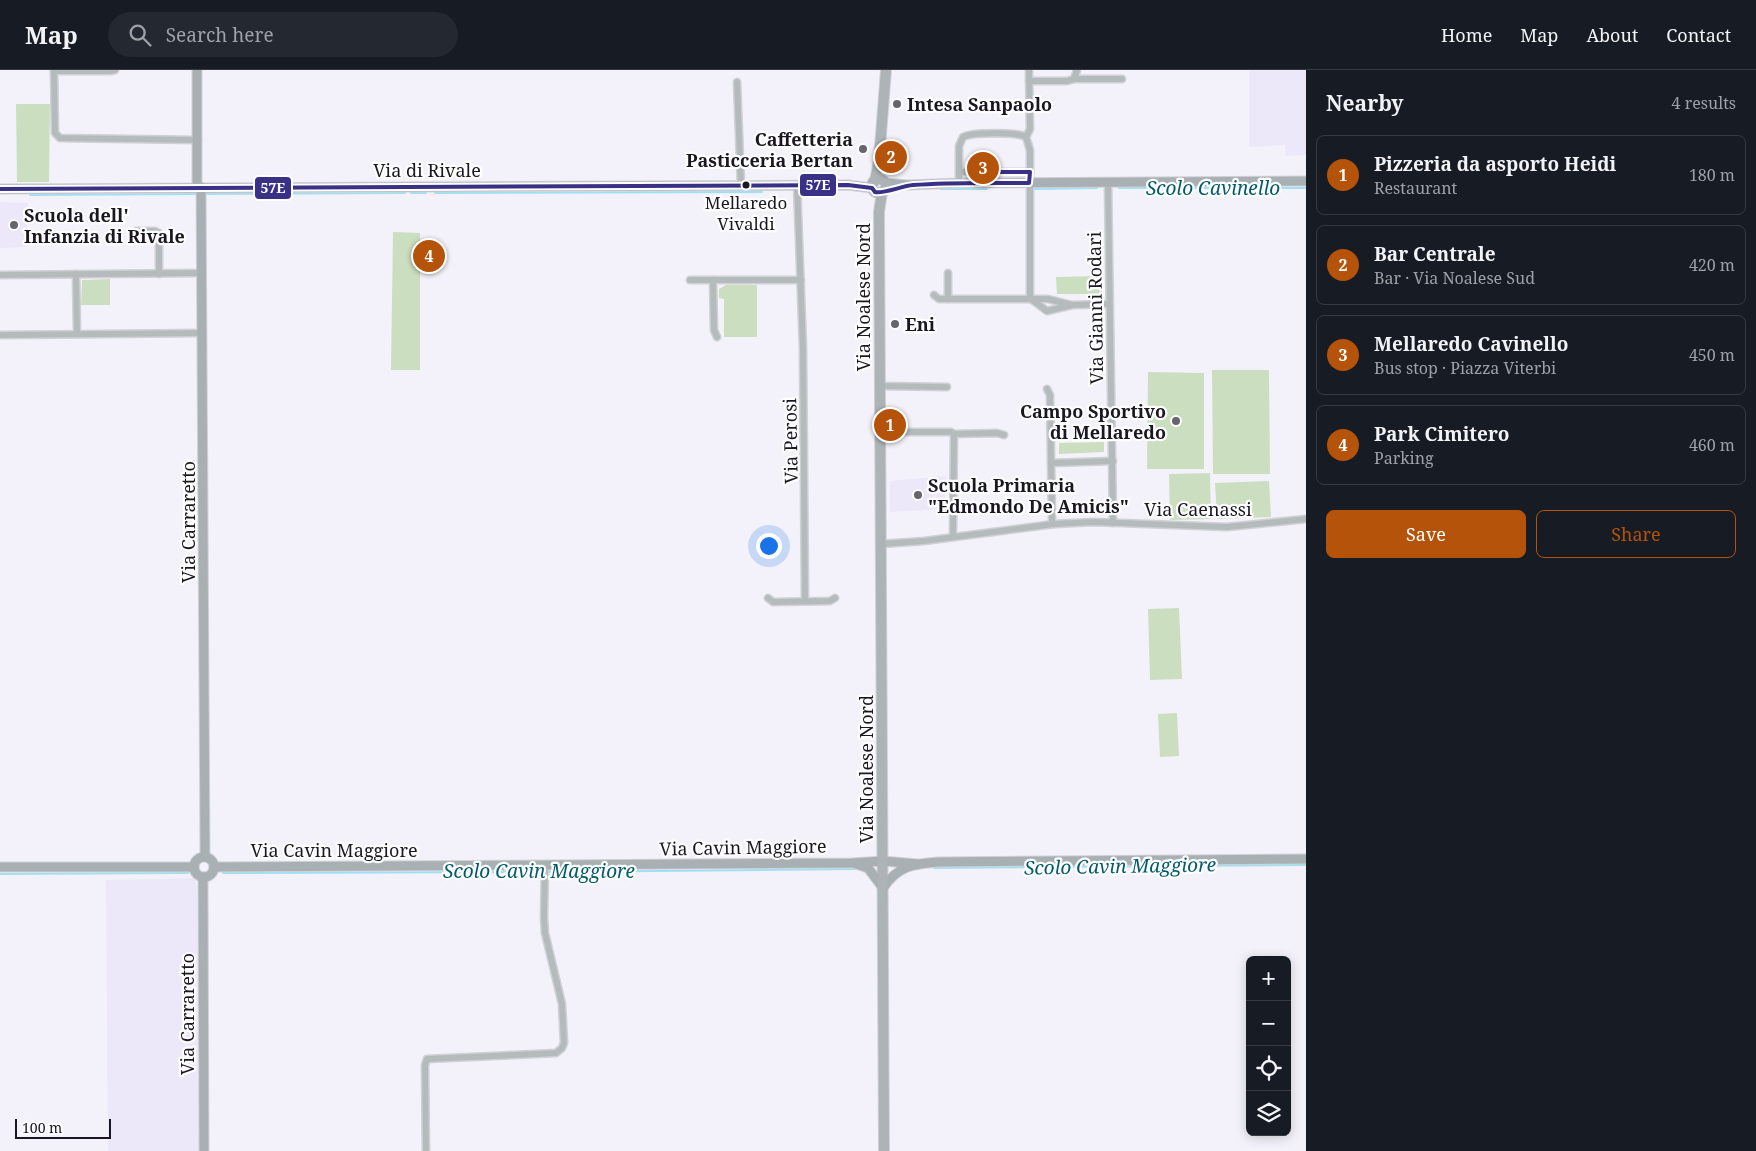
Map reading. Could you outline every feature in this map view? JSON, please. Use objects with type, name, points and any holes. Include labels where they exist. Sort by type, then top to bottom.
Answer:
[{"type":"main road","name":"Via Noalese Nord","points":[[884,1151],[879,160],[886,70]]},
{"type":"street","points":[[115,70],[54,70],[55,133],[57,136],[60,138],[198,140]]},
{"type":"street","name":"Via Carraretto","points":[[198,70],[202,273],[205,856]]},
{"type":"street","points":[[1029,70],[1030,129],[1026,138],[1030,150],[1030,299]]},
{"type":"street","points":[[1074,78],[1077,70]]},
{"type":"street","points":[[1029,81],[1067,81],[1074,78],[1122,80]]},
{"type":"street","points":[[737,82],[742,185]]},
{"type":"street","points":[[960,183],[959,146],[963,137],[967,135],[1017,134],[1026,138]]},
{"type":"street","points":[[959,172],[1030,172]]},
{"type":"street","points":[[879,186],[960,183],[1306,182]]},
{"type":"street","name":"Via Gianni Rodari","points":[[1108,183],[1113,523]]},
{"type":"street","name":"Via di Rivale","points":[[0,189],[54,185],[199,187],[879,186]]},
{"type":"street","name":"Via Perosi","points":[[796,185],[801,280],[805,454],[805,601]]},
{"type":"street","points":[[136,231],[159,233],[160,274]]},
{"type":"street","points":[[0,275],[202,273]]},
{"type":"street","points":[[948,273],[948,299]]},
{"type":"street","points":[[76,274],[77,334]]},
{"type":"street","points":[[690,280],[801,280]]},
{"type":"street","points":[[714,280],[714,330],[717,337]]},
{"type":"street","points":[[934,295],[939,299],[1030,299],[1052,300],[1072,304],[1109,304]]},
{"type":"street","points":[[1030,299],[1047,310],[1072,304]]},
{"type":"street","points":[[0,335],[202,333]]},
{"type":"street","name":"Via Noalese Nord","points":[[880,386],[947,386]]},
{"type":"street","points":[[1047,389],[1050,395],[1052,521],[1054,524]]},
{"type":"street","points":[[880,432],[997,433],[1004,435]]},
{"type":"street","points":[[953,536],[954,434]]},
{"type":"street","points":[[1051,463],[1113,460]]},
{"type":"street","name":"Via Caenassi","points":[[881,544],[924,541],[1054,524],[1113,523],[1227,527],[1306,519]]},
{"type":"street","points":[[768,598],[773,602],[830,601],[835,598]]},
{"type":"street","points":[[205,856],[211,859],[214,867],[211,874],[202,877],[196,873],[194,867],[198,859],[205,856]]},
{"type":"street","name":"Via Cavin Maggiore","points":[[214,867],[544,870],[852,863],[918,864],[938,862],[1306,859]]},
{"type":"street","name":"Via Cavin Maggiore","points":[[852,863],[868,868],[883,863]]},
{"type":"street","name":"Via Cavin Maggiore","points":[[883,863],[888,869],[898,871]]},
{"type":"street","name":"Via Cavin Maggiore","points":[[883,888],[898,871],[918,864]]},
{"type":"street","points":[[0,868],[194,867]]},
{"type":"street","points":[[868,868],[883,888]]},
{"type":"street","points":[[426,1151],[426,1059],[556,1053],[562,1048],[564,1043],[562,1004],[545,933],[544,870]]},
{"type":"street","name":"Via Carraretto","points":[[202,877],[204,1151]]},
{"type":"shaded area","points":[[1249,70],[1306,70],[1306,155],[1286,156],[1285,145],[1249,147]]},
{"type":"shaded area","name":"Scuola dell' Infanzia di Rivale","points":[[0,202],[28,203],[27,247],[0,248]]},
{"type":"shaded area","name":"Scuola Primaria \"Edmondo De Amicis\"","points":[[946,476],[945,509],[890,512],[890,481]]},
{"type":"shaded area","points":[[195,878],[197,888],[199,1151],[108,1151],[106,880]]},
{"type":"green space","points":[[16,104],[50,104],[49,182],[17,182]]},
{"type":"green space","points":[[393,232],[420,233],[420,370],[391,370]]},
{"type":"green space","points":[[1102,276],[1102,294],[1057,294],[1056,277]]},
{"type":"green space","points":[[110,279],[110,305],[81,305],[82,280]]},
{"type":"green space","points":[[726,285],[757,285],[757,337],[724,337],[724,299],[719,298],[719,289]]},
{"type":"green space","points":[[1212,370],[1269,370],[1270,474],[1213,474]]},
{"type":"green space","name":"Campo Sportivo di Mellaredo","points":[[1148,372],[1204,373],[1204,469],[1147,469]]},
{"type":"green space","points":[[1104,442],[1104,452],[1059,454],[1059,443]]},
{"type":"green space","points":[[1210,473],[1211,519],[1170,520],[1169,474]]},
{"type":"green space","points":[[1269,481],[1271,517],[1217,519],[1215,483]]},
{"type":"green space","points":[[1179,608],[1182,679],[1150,680],[1148,609]]},
{"type":"green space","points":[[1177,713],[1179,756],[1160,757],[1158,714]]},
{"type":"waterway","name":"Scolo Cavinello","points":[[1033,189],[1097,188]]},
{"type":"waterway","name":"Scolo Cavinello","points":[[1119,188],[1306,188]]},
{"type":"waterway","name":"Scolo Cavinello","points":[[941,189],[987,189]]},
{"type":"waterway","name":"Scolo Cavinello","points":[[435,193],[762,192]]},
{"type":"waterway","name":"Scolo Cavinello","points":[[205,194],[405,193]]},
{"type":"waterway","name":"Scolo Cavinello","points":[[411,193],[426,193]]},
{"type":"waterway","name":"Scolo Cavinello","points":[[30,195],[198,194]]},
{"type":"waterway","name":"Scolo Cavin Maggiore","points":[[934,868],[1306,865]]},
{"type":"waterway","name":"Scolo Cavin Maggiore","points":[[548,872],[855,869]]},
{"type":"waterway","name":"Scolo Cavin Maggiore","points":[[223,873],[543,872]]},
{"type":"waterway","name":"Scolo Cavin Maggiore","points":[[0,874],[188,873]]},
{"type":"transit line","name":"57E","points":[[0,189],[848,185],[872,188],[875,192],[878,192],[927,184],[1029,183],[1030,172],[983,172]]},
{"type":"place","name":"Intesa Sanpaolo","points":[[897,104]]},
{"type":"place","name":"Caffetteria Pasticceria Bertan","points":[[863,149]]},
{"type":"place","name":"Bar Centrale","points":[[891,157]]},
{"type":"place","name":"Mellaredo Cavinello","points":[[983,168]]},
{"type":"place","name":"Mellaredo Vivaldi","points":[[746,185]]},
{"type":"place","name":"Scuola dell' Infanzia di Rivale","points":[[14,225]]},
{"type":"place","name":"Park Cimitero","points":[[429,256]]},
{"type":"place","name":"Eni","points":[[895,324]]},
{"type":"place","name":"Campo Sportivo di Mellaredo","points":[[1176,421]]},
{"type":"place","name":"Pizzeria da asporto Heidi","points":[[890,425]]},
{"type":"place","name":"Scuola Primaria \"Edmondo De Amicis\"","points":[[918,495]]}]
